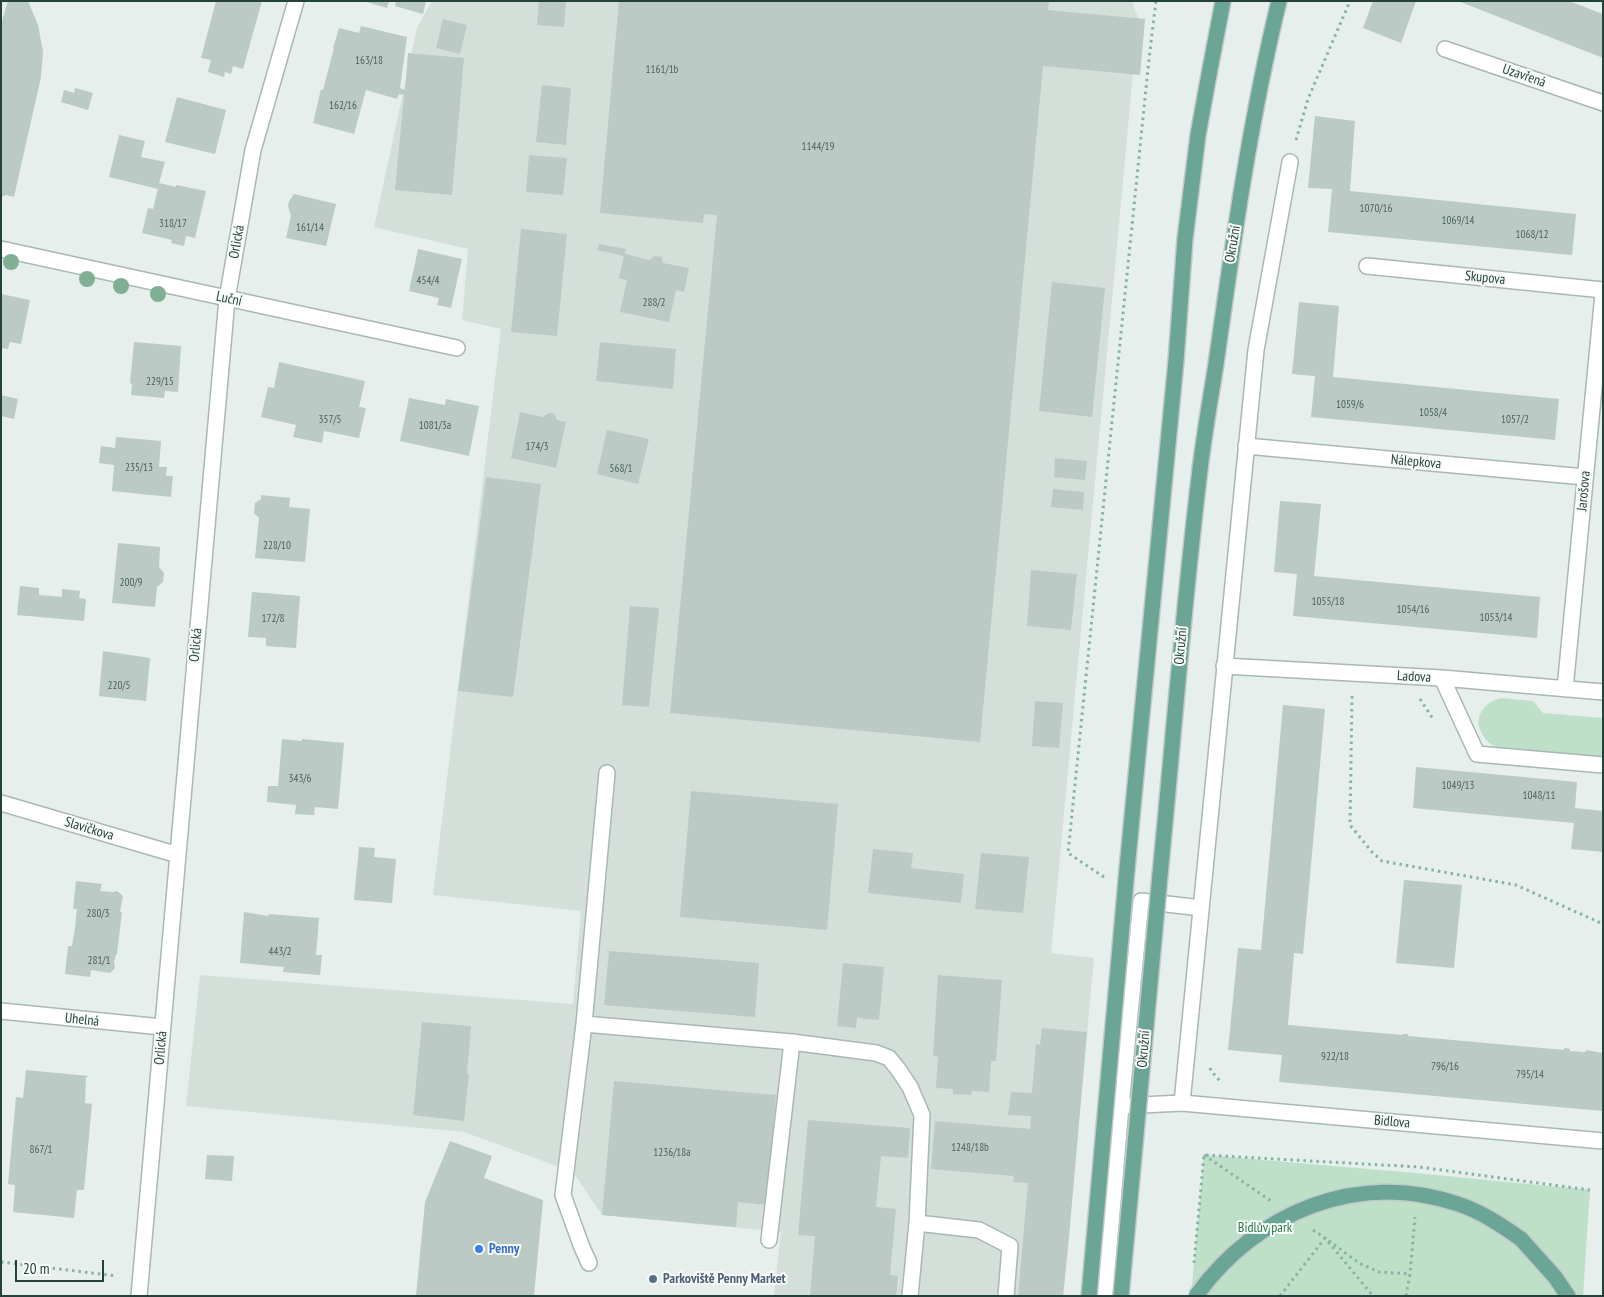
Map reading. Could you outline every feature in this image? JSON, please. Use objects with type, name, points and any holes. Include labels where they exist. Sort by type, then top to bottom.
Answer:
[{"type":"main road","points":[[1089,1296],[1127,869],[1175,371],[1185,239],[1198,135],[1223,1]]},
{"type":"main road","name":"Okružní","points":[[1121,1296],[1185,607],[1199,476],[1230,260],[1244,177],[1279,1]]},
{"type":"main road","points":[[1196,1296],[1223,1264],[1248,1241],[1278,1220],[1312,1205],[1348,1195],[1387,1192],[1423,1195],[1458,1204],[1491,1218],[1521,1239],[1555,1277],[1568,1296]]},
{"type":"street","name":"Orlická","points":[[139,1296],[227,299],[253,150],[296,1]]},
{"type":"street","name":"Uzavřená","points":[[1445,49],[1603,103]]},
{"type":"street","points":[[1182,1103],[1256,350],[1290,162]]},
{"type":"street","name":"Luční","points":[[1,249],[457,348]]},
{"type":"street","name":"Skupova","points":[[1367,266],[1603,290]]},
{"type":"street","name":"Jarošova","points":[[1565,689],[1603,294]]},
{"type":"street","name":"Nálepkova","points":[[1246,446],[1585,477]]},
{"type":"street","name":"Ladova","points":[[1224,666],[1442,678],[1603,692]]},
{"type":"street","points":[[1442,678],[1477,754],[1603,765]]},
{"type":"street","points":[[589,1263],[563,1195],[584,1024],[607,773]]},
{"type":"street","name":"Slavíčkova","points":[[1,803],[178,855]]},
{"type":"street","points":[[1105,1296],[1141,901],[1201,908]]},
{"type":"street","name":"Uhelná","points":[[1,1011],[162,1027]]},
{"type":"street","points":[[584,1024],[792,1042],[876,1053],[889,1058],[910,1087],[922,1115],[917,1224],[910,1296]]},
{"type":"street","points":[[769,1240],[792,1042]]},
{"type":"street","name":"Bidlova","points":[[1121,1106],[1182,1103],[1603,1141]]},
{"type":"street","points":[[917,1224],[979,1230],[1010,1246],[1006,1296]]},
{"type":"path","points":[[1108,880],[1068,853],[1156,1]]},
{"type":"path","points":[[1290,162],[1308,99],[1350,1]]},
{"type":"path","points":[[1352,673],[1350,825],[1372,852],[1382,860],[1516,885],[1603,924]]},
{"type":"path","points":[[1419,699],[1426,706],[1435,722]]},
{"type":"path","points":[[1406,1296],[1410,1274],[1415,1216]]},
{"type":"path","points":[[1280,1296],[1325,1238],[1359,1263],[1379,1272],[1410,1274]]},
{"type":"path","points":[[1,1262],[140,1279]]},
{"type":"shaded area","points":[[432,1],[1132,1],[1138,18],[1145,19],[1140,75],[1133,74],[1051,953],[1094,958],[1063,1296],[774,1296],[781,1232],[602,1215],[573,1172],[464,1132],[186,1106],[200,975],[573,1004],[581,911],[433,895],[501,329],[462,320],[468,249],[374,227],[417,28]]},
{"type":"green space","points":[[1501,698],[1533,701],[1543,713],[1603,718],[1603,759],[1499,749],[1484,737],[1479,722],[1480,714],[1484,708],[1491,702]]},
{"type":"green space","name":"Bidlův park","points":[[1204,1155],[1590,1190],[1583,1296],[1191,1296]]},
{"type":"building","points":[[8,1],[28,1],[38,25],[43,51],[41,77],[14,197],[6,195],[1,197],[1,24]]},
{"type":"building","points":[[216,1],[262,1],[243,69],[233,66],[231,74],[225,72],[224,77],[208,72],[211,60],[201,58]]},
{"type":"building","points":[[363,1],[389,1],[387,8]]},
{"type":"building","points":[[396,1],[426,1],[423,14],[395,6]]},
{"type":"building","points":[[539,1],[566,1],[564,27],[537,25]]},
{"type":"building","points":[[619,1],[1049,1],[1048,10],[1145,19],[1140,75],[1043,66],[980,742],[670,713],[717,215],[704,214],[703,223],[600,213]]},
{"type":"building","points":[[1373,1],[1416,1],[1401,43],[1363,28]]},
{"type":"building","points":[[1458,1],[1569,1],[1603,14],[1603,58]]},
{"type":"building","points":[[443,19],[467,25],[460,54],[436,48]]},
{"type":"building","points":[[361,26],[407,37],[400,88],[405,90],[408,53],[464,58],[452,195],[395,190],[404,95],[399,94],[397,99],[366,90],[354,134],[313,123],[339,28],[359,33]]},
{"type":"building","points":[[542,85],[571,88],[566,145],[536,142]]},
{"type":"building","points":[[75,88],[93,93],[88,110],[61,102],[64,90],[74,93]]},
{"type":"building","points":[[177,97],[226,110],[215,154],[165,142]]},
{"type":"building","points":[[1315,116],[1355,121],[1350,191],[1576,214],[1572,255],[1328,232],[1332,189],[1308,188]]},
{"type":"building","points":[[119,135],[145,141],[141,157],[165,162],[159,183],[206,191],[195,238],[186,236],[184,246],[171,243],[172,240],[142,233],[148,208],[153,209],[158,189],[109,177]]},
{"type":"building","points":[[529,155],[567,158],[563,195],[526,192]]},
{"type":"building","points":[[294,194],[336,204],[326,246],[286,238],[291,216],[288,206]]},
{"type":"building","points":[[521,229],[567,234],[557,336],[511,332]]},
{"type":"building","points":[[599,244],[626,249],[625,254],[650,260],[654,256],[662,257],[663,263],[689,268],[684,292],[676,290],[669,322],[620,312],[627,280],[619,278],[624,256],[597,250]]},
{"type":"building","points":[[418,249],[462,259],[451,308],[437,305],[439,298],[409,291]]},
{"type":"building","points":[[1052,282],[1105,288],[1092,417],[1039,411]]},
{"type":"building","points":[[1,294],[30,300],[21,344],[10,342],[8,349],[1,348]]},
{"type":"building","points":[[1299,302],[1339,306],[1333,377],[1559,399],[1555,440],[1311,417],[1315,376],[1292,374]]},
{"type":"building","points":[[134,342],[181,346],[178,392],[165,391],[164,398],[131,395],[132,384],[130,383]]},
{"type":"building","points":[[600,342],[676,349],[673,389],[596,381]]},
{"type":"building","points":[[279,362],[365,381],[359,407],[366,408],[359,438],[324,431],[322,443],[293,437],[296,425],[261,417],[268,387],[274,388]]},
{"type":"building","points":[[1,395],[18,399],[14,419],[1,416]]},
{"type":"building","points":[[409,398],[445,405],[446,399],[479,406],[469,456],[400,441]]},
{"type":"building","points":[[520,412],[543,417],[552,413],[557,420],[566,422],[556,468],[511,458]]},
{"type":"building","points":[[607,430],[649,439],[638,484],[597,474]]},
{"type":"building","points":[[116,437],[161,441],[159,467],[167,467],[166,476],[173,476],[171,497],[112,491],[114,465],[99,463],[101,446],[115,448]]},
{"type":"building","points":[[1055,458],[1087,461],[1085,480],[1054,477]]},
{"type":"building","points":[[486,477],[541,484],[513,697],[458,691]]},
{"type":"building","points":[[1053,489],[1084,492],[1083,510],[1051,507]]},
{"type":"building","points":[[261,495],[290,498],[289,507],[310,509],[305,562],[255,558],[259,518],[254,513],[255,503],[261,499]]},
{"type":"building","points":[[1280,501],[1321,504],[1314,576],[1540,597],[1537,638],[1293,616],[1297,574],[1274,572]]},
{"type":"building","points":[[118,543],[160,547],[159,567],[164,573],[163,582],[157,587],[155,607],[112,603]]},
{"type":"building","points":[[1031,570],[1077,574],[1071,630],[1027,626]]},
{"type":"building","points":[[20,586],[39,588],[39,595],[62,597],[62,589],[80,591],[79,598],[86,599],[84,621],[17,615]]},
{"type":"building","points":[[252,592],[300,596],[296,648],[266,646],[266,638],[248,637]]},
{"type":"building","points":[[630,606],[659,608],[649,707],[622,705]]},
{"type":"building","points":[[103,651],[150,658],[146,701],[99,696]]},
{"type":"building","points":[[1035,701],[1063,703],[1059,748],[1032,746]]},
{"type":"building","points":[[1283,705],[1325,709],[1303,954],[1294,953],[1288,1025],[1408,1034],[1408,1036],[1564,1050],[1564,1048],[1570,1049],[1570,1051],[1586,1052],[1586,1050],[1603,1053],[1603,1111],[1279,1082],[1282,1055],[1228,1050],[1238,948],[1261,950]]},
{"type":"building","points":[[282,739],[344,743],[338,809],[315,807],[314,815],[295,814],[296,805],[267,802],[268,786],[278,786]]},
{"type":"building","points":[[1416,767],[1577,782],[1575,808],[1603,811],[1603,852],[1571,849],[1574,823],[1413,808]]},
{"type":"building","points":[[691,791],[838,804],[827,930],[680,917]]},
{"type":"building","points":[[359,847],[375,848],[374,857],[396,859],[392,903],[354,900]]},
{"type":"building","points":[[873,849],[913,853],[911,868],[964,874],[961,903],[868,893]]},
{"type":"building","points":[[981,853],[1029,857],[1023,913],[975,909]]},
{"type":"building","points":[[1404,880],[1462,885],[1454,968],[1396,963]]},
{"type":"building","points":[[76,881],[102,884],[100,891],[117,891],[123,896],[117,954],[114,962],[115,968],[110,973],[91,970],[90,977],[65,974],[68,946],[72,946],[75,928],[77,909],[73,909]]},
{"type":"building","points":[[244,912],[268,916],[269,914],[319,918],[316,955],[322,955],[320,975],[283,972],[284,967],[240,963]]},
{"type":"building","points":[[609,951],[759,963],[755,1017],[604,1005]]},
{"type":"building","points":[[843,963],[884,967],[879,1020],[857,1018],[856,1028],[837,1026]]},
{"type":"building","points":[[938,975],[1002,980],[996,1061],[991,1061],[989,1092],[972,1091],[971,1095],[953,1094],[953,1089],[936,1088],[938,1057],[933,1056]]},
{"type":"building","points":[[422,1022],[471,1026],[467,1074],[469,1074],[464,1121],[413,1115]]},
{"type":"building","points":[[1042,1028],[1087,1032],[1068,1248],[1063,1296],[1018,1296],[1028,1183],[1013,1182],[1014,1176],[931,1169],[935,1121],[1030,1129],[1031,1116],[1008,1115],[1011,1092],[1032,1093],[1036,1044],[1040,1045]]},
{"type":"building","points":[[26,1070],[88,1076],[86,1077],[85,1103],[92,1104],[84,1190],[77,1190],[74,1218],[13,1212],[15,1185],[8,1184],[16,1097],[23,1098]]},
{"type":"building","points":[[614,1081],[776,1095],[767,1205],[738,1202],[736,1227],[602,1215]]},
{"type":"building","points":[[808,1120],[910,1128],[908,1158],[881,1156],[876,1207],[896,1209],[890,1275],[898,1276],[896,1296],[810,1296],[815,1236],[798,1235]]},
{"type":"building","name":"Penny","points":[[450,1141],[492,1156],[484,1178],[543,1200],[534,1296],[416,1296],[425,1202]]},
{"type":"building","points":[[207,1155],[234,1156],[232,1181],[205,1179]]},
{"type":"place","name":"Penny","points":[[479,1249]]},
{"type":"place","name":"Parkoviště Penny Market","points":[[653,1279]]}]
